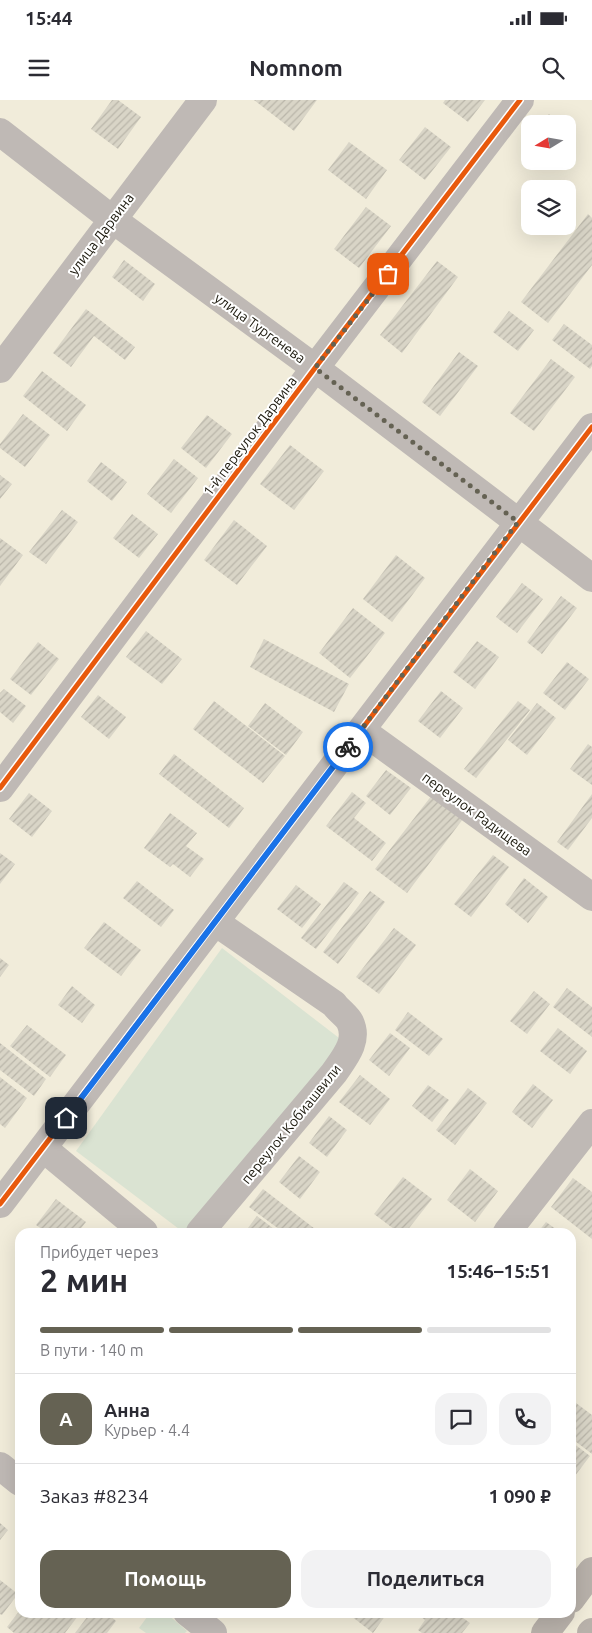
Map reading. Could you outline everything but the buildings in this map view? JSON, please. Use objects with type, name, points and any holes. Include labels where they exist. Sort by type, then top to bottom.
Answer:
[{"type":"main road","points":[[576,1592],[592,1571]]},
{"type":"main road","points":[[545,1633],[556,1618]]},
{"type":"street","name":"улица Дарвина","points":[[0,370],[202,100]]},
{"type":"street","name":"1-й переулок Дарвина","points":[[0,788],[315,368],[520,100]]},
{"type":"street","name":"улица Тургенева","points":[[0,132],[112,220],[315,368],[592,578]]},
{"type":"street","points":[[0,1204],[592,427]]},
{"type":"street","name":"переулок Радищева","points":[[361,730],[592,897]]},
{"type":"street","name":"переулок Кобиашвили","points":[[203,1228],[334,1073],[354,1041],[350,1022],[334,1004],[215,922]]},
{"type":"street","points":[[509,1228],[592,1122]]},
{"type":"street","points":[[43,1148],[139,1228]]},
{"type":"street","points":[[0,1466],[15,1478]]},
{"type":"green space","points":[[222,948],[343,1041],[193,1228],[178,1228],[76,1151]]},
{"type":"green space","points":[[146,1618],[172,1618],[187,1631],[185,1633],[146,1633],[139,1628]]},
{"type":"cycle path","points":[[0,788],[315,368],[520,100]]},
{"type":"cycle path","points":[[0,1204],[592,427]]},
{"type":"way so far","points":[[348,747],[518,522],[315,368],[388,274]]},
{"type":"route","points":[[66,1118],[348,747]]}]
